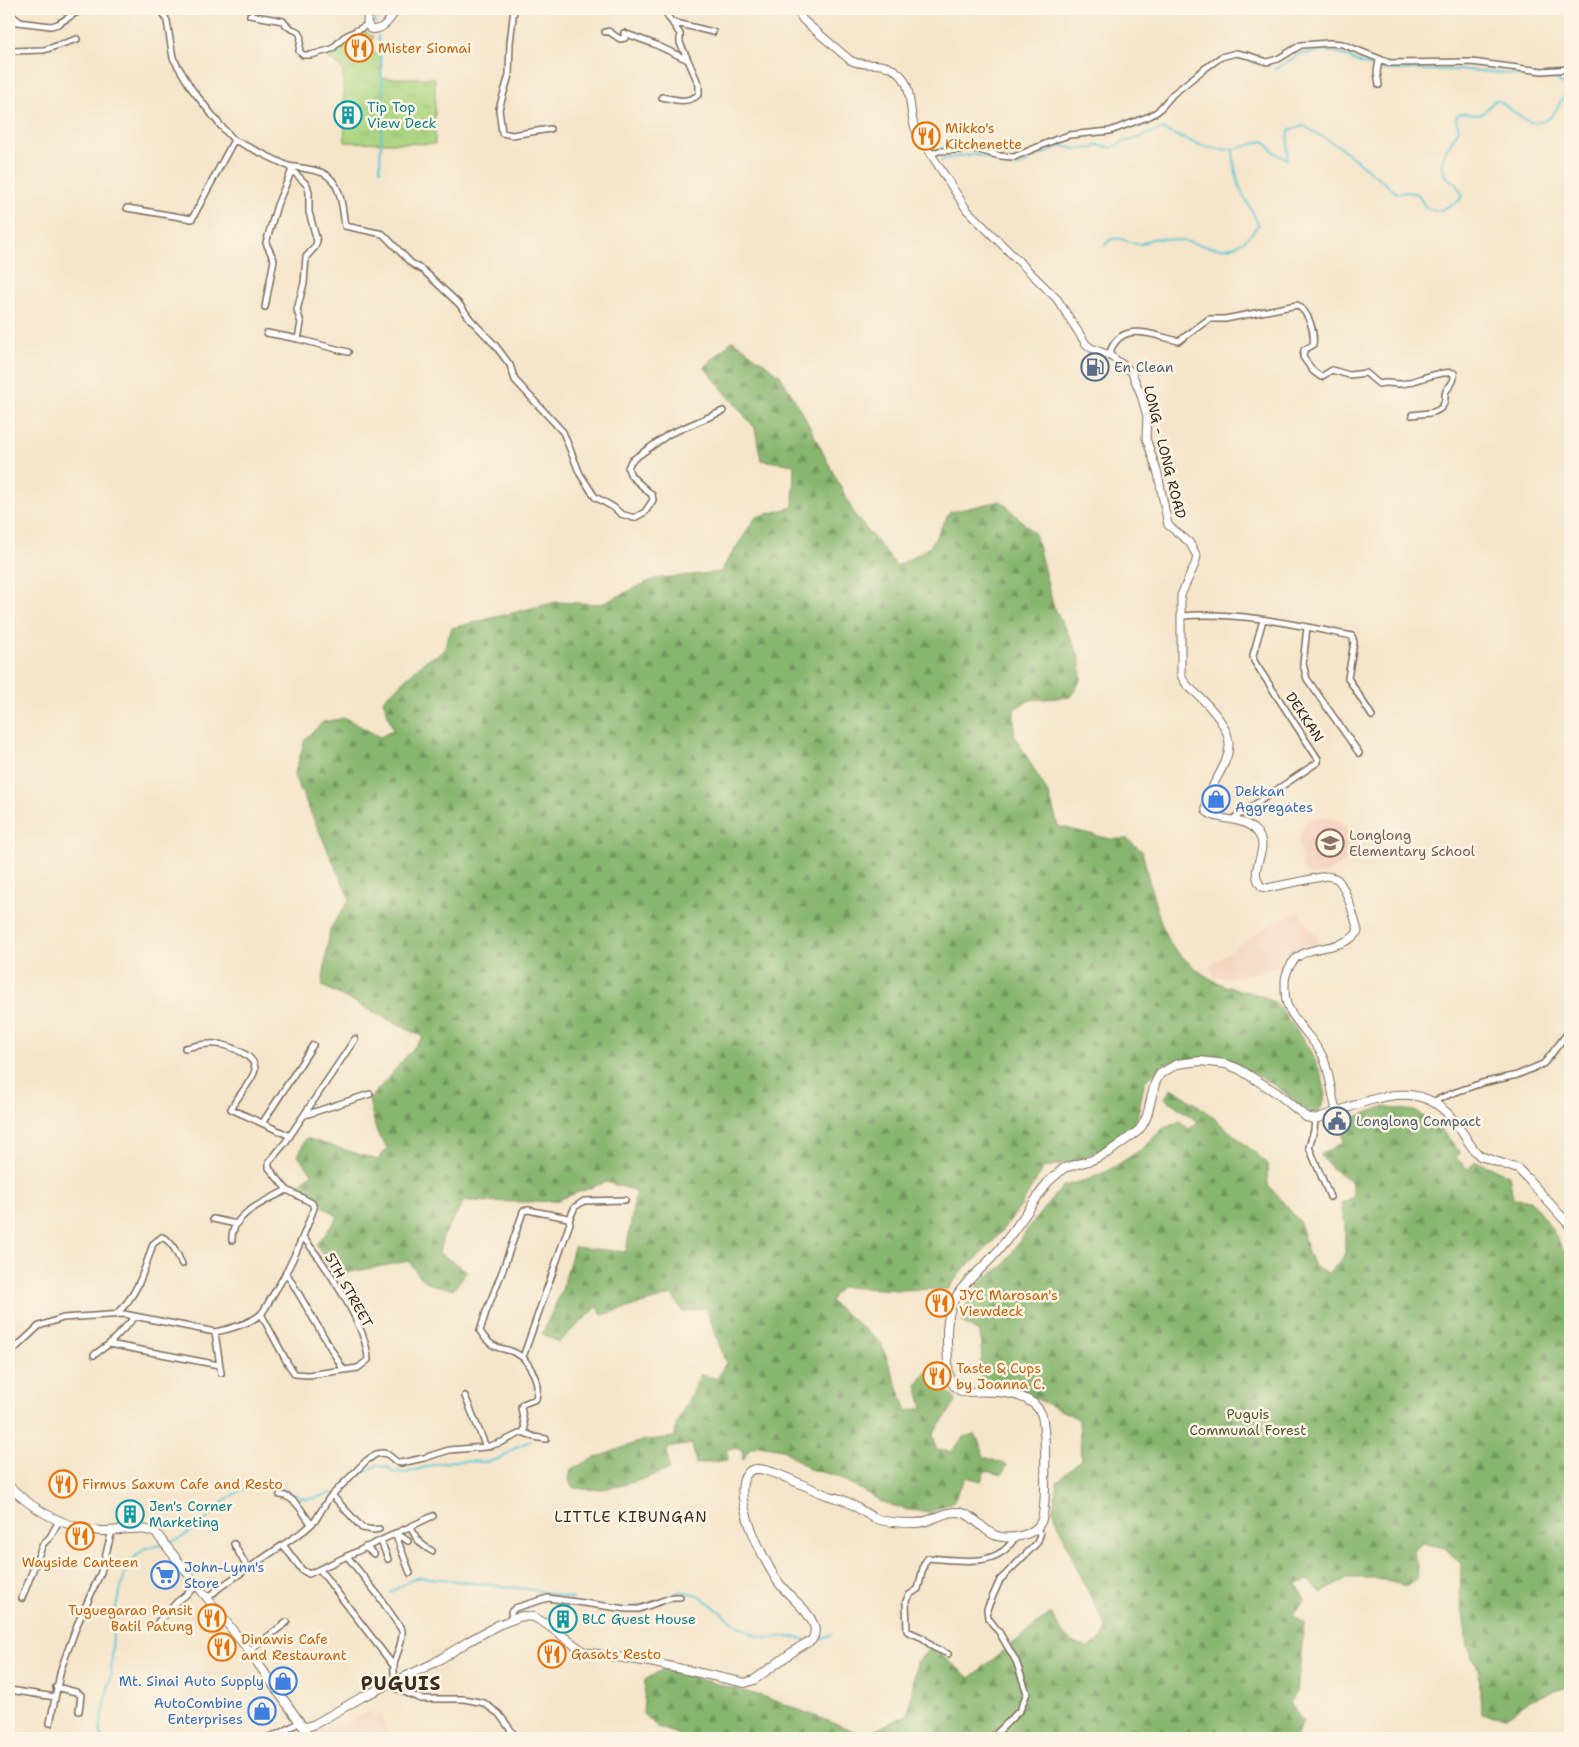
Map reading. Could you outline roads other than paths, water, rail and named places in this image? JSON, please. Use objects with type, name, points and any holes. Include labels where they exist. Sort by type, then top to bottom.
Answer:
[{"type":"main road","points":[[368,9],[367,25],[372,30],[381,28],[398,9]]},
{"type":"main road","name":"LONG - LONG ROAD","points":[[796,9],[803,20],[830,45],[853,62],[885,65],[901,74],[909,89],[913,123],[972,216],[1056,299],[1090,348],[1109,355],[1132,373],[1147,416],[1146,438],[1158,474],[1168,525],[1189,542],[1198,559],[1181,595],[1182,679],[1216,715],[1226,732],[1229,744],[1227,756],[1220,773],[1207,796],[1206,811],[1216,817],[1233,819],[1251,828],[1258,834],[1261,841],[1261,850],[1255,872],[1256,878],[1262,887],[1266,888],[1326,876],[1334,877],[1342,884],[1358,931],[1345,942],[1312,950],[1299,956],[1293,961],[1285,977],[1285,993],[1288,1007],[1323,1058],[1336,1112]]},
{"type":"main road","points":[[302,1725],[315,1724],[387,1684],[434,1663],[498,1625],[522,1616],[534,1618],[549,1626],[584,1652],[650,1662],[745,1683],[754,1680],[812,1640],[815,1630],[808,1614],[779,1583],[751,1529],[744,1505],[742,1487],[745,1476],[755,1469],[780,1475],[828,1496],[841,1499],[876,1519],[917,1523],[957,1512],[971,1517],[993,1535],[1003,1538],[1015,1537],[1037,1527],[1042,1521],[1045,1478],[1042,1414],[1026,1398],[1010,1394],[964,1392],[959,1391],[953,1386],[948,1374],[946,1338],[952,1305],[961,1289],[995,1254],[1048,1182],[1057,1173],[1064,1168],[1092,1160],[1109,1152],[1142,1126],[1147,1116],[1154,1083],[1160,1074],[1177,1064],[1200,1061],[1226,1064],[1239,1069],[1277,1093],[1306,1117],[1315,1119],[1384,1096],[1397,1094],[1412,1094],[1434,1101],[1453,1119],[1476,1152],[1518,1169],[1542,1193],[1570,1226]]},
{"type":"main road","points":[[9,1486],[28,1503],[70,1526],[103,1531],[145,1529],[156,1533],[162,1538],[167,1548],[249,1651],[302,1725],[308,1738]]},
{"type":"street","points":[[9,21],[51,26],[58,24],[82,9]]},
{"type":"street","points":[[162,9],[167,21],[173,58],[176,64],[195,93],[234,140],[290,168],[325,174],[336,185],[340,193],[346,226],[383,234],[411,263],[424,271],[459,304],[499,350],[510,365],[515,380],[562,432],[580,474],[595,496],[621,514],[634,518],[640,515],[650,505],[652,495],[631,476],[628,468],[631,461],[670,434],[724,410]]},
{"type":"street","points":[[514,9],[509,75],[500,109],[502,133],[512,135],[550,129]]},
{"type":"street","points":[[662,97],[692,100],[699,94],[699,86],[682,49],[680,34],[668,17],[665,9]]},
{"type":"street","points":[[9,13],[21,22]]},
{"type":"street","points":[[250,15],[283,21],[287,26],[299,31],[302,35],[299,52],[306,55],[320,54],[332,49],[344,36],[367,25]]},
{"type":"street","points":[[672,22],[713,32]]},
{"type":"street","points":[[605,32],[608,30],[620,39],[625,38],[624,33],[654,44],[688,60]]},
{"type":"street","points":[[9,51],[44,50],[78,39]]},
{"type":"street","points":[[931,154],[939,151],[976,149],[1000,156],[1014,157],[1069,135],[1110,130],[1150,116],[1158,111],[1174,94],[1203,70],[1228,54],[1242,53],[1267,62],[1278,59],[1301,46],[1330,43],[1342,44],[1390,63],[1471,62],[1542,71],[1570,68]]},
{"type":"street","points":[[1379,60],[1379,85]]},
{"type":"street","points":[[127,208],[192,219],[234,140]]},
{"type":"street","points":[[265,306],[274,260],[266,242],[276,205],[290,168]]},
{"type":"street","points":[[290,168],[307,185],[309,212],[317,241],[315,247],[306,257],[304,283],[297,310],[301,322],[298,339]]},
{"type":"street","points":[[1109,355],[1111,348],[1118,340],[1124,335],[1136,331],[1179,341],[1209,319],[1225,319],[1297,305],[1302,308],[1309,320],[1313,333],[1313,345],[1304,350],[1303,357],[1320,377],[1332,370],[1349,375],[1366,373],[1379,384],[1388,382],[1398,385],[1444,373],[1454,374],[1453,383],[1446,392],[1445,402],[1441,409],[1436,412],[1412,415]]},
{"type":"street","points":[[267,333],[348,352]]},
{"type":"street","points":[[1182,616],[1241,616],[1352,636],[1354,642],[1348,678],[1372,716]]},
{"type":"street","name":"DEKKAN","points":[[1233,819],[1318,762],[1318,757],[1254,661],[1253,655],[1263,620]]},
{"type":"street","points":[[1307,627],[1303,664],[1307,678],[1359,753]]},
{"type":"street","points":[[1434,1101],[1482,1082],[1518,1075],[1543,1064],[1570,1030]]},
{"type":"street","points":[[9,1354],[39,1326],[63,1318],[117,1313],[215,1332],[244,1323],[261,1314],[287,1274],[304,1237],[314,1208],[312,1203],[287,1190],[268,1165],[271,1158],[290,1136],[355,1039]]},
{"type":"street","points":[[185,1048],[216,1044],[236,1048],[250,1058],[254,1064],[255,1072],[231,1109],[290,1136]]},
{"type":"street","points":[[263,1122],[312,1046]]},
{"type":"street","points":[[305,1114],[370,1094]]},
{"type":"street","points":[[1315,1119],[1309,1147],[1330,1197]]},
{"type":"street","points":[[232,1240],[236,1224],[247,1213],[287,1190]]},
{"type":"street","points":[[524,1357],[569,1227],[569,1220],[576,1207],[584,1201],[625,1200]]},
{"type":"street","points":[[208,1598],[219,1588],[284,1546],[311,1524],[332,1495],[366,1461],[376,1454],[387,1454],[401,1463],[449,1450],[486,1447],[523,1432],[525,1429],[521,1407],[523,1404],[536,1399],[538,1384],[536,1377],[524,1357],[487,1342],[480,1331],[524,1211],[559,1215],[569,1220]]},
{"type":"street","points":[[214,1219],[236,1224]]},
{"type":"street","points":[[117,1313],[127,1305],[137,1289],[153,1244],[158,1239],[162,1237],[167,1239],[177,1252],[182,1264]]},
{"type":"street","name":"5TH STREET","points":[[304,1237],[318,1255],[355,1318],[368,1351],[368,1360],[364,1364],[358,1368],[343,1369]]},
{"type":"street","points":[[261,1314],[295,1374],[308,1375],[343,1369],[287,1274]]},
{"type":"street","points":[[94,1355],[109,1344],[135,1317]]},
{"type":"street","points":[[215,1332],[221,1373]]},
{"type":"street","points":[[109,1344],[219,1364]]},
{"type":"street","points":[[465,1396],[486,1447]]},
{"type":"street","points":[[523,1432],[534,1437],[546,1439]]},
{"type":"street","points":[[280,1495],[287,1496],[293,1500],[311,1524]]},
{"type":"street","points":[[332,1495],[362,1528],[379,1529]]},
{"type":"street","points":[[284,1546],[305,1573],[309,1574],[433,1516]]},
{"type":"street","points":[[22,1598],[43,1544],[50,1538],[59,1521]]},
{"type":"street","points":[[411,1526],[418,1541],[432,1551]]},
{"type":"street","points":[[992,1738],[1020,1710],[1027,1693],[1016,1661],[999,1632],[988,1618],[987,1610],[1000,1580],[1037,1543],[1040,1535],[1037,1527]]},
{"type":"street","points":[[50,1723],[56,1687],[72,1639],[101,1572],[112,1531]]},
{"type":"street","points":[[395,1533],[408,1541]]},
{"type":"street","points":[[395,1533],[410,1573]]},
{"type":"street","points":[[948,1654],[933,1647],[923,1638],[907,1631],[906,1601],[909,1595],[918,1589],[924,1564],[928,1558],[991,1559],[1011,1546],[1015,1537]]},
{"type":"street","points":[[381,1541],[388,1559]]},
{"type":"street","points":[[234,1544],[248,1569]]},
{"type":"street","points":[[365,1547],[374,1554]]},
{"type":"street","points":[[347,1556],[382,1601],[403,1633],[393,1665],[396,1681]]},
{"type":"street","points":[[320,1570],[393,1665]]},
{"type":"street","points":[[158,1622],[177,1602],[197,1586]]},
{"type":"street","points":[[512,1620],[511,1612],[515,1608],[548,1598],[626,1609],[639,1609],[673,1597],[680,1597]]},
{"type":"street","points":[[249,1651],[287,1622]]},
{"type":"street","points":[[387,1684],[421,1699],[464,1699],[484,1703],[499,1714],[513,1733]]},
{"type":"street","points":[[56,1687],[81,1695],[79,1711]]},
{"type":"street","points":[[9,1690],[55,1697]]},
{"type":"street","points":[[265,1738],[302,1725]]},
{"type":"waterway","points":[[376,9],[376,23]]},
{"type":"waterway","points":[[378,36],[382,69],[380,170]]},
{"type":"waterway","points":[[1275,69],[1300,54],[1326,51],[1336,52],[1360,63],[1384,70],[1468,70],[1544,77],[1552,76],[1570,91]]},
{"type":"waterway","points":[[941,161],[976,155],[1012,167],[1019,166],[1025,164],[1031,158],[1063,146],[1074,149],[1094,148],[1097,145],[1113,148],[1121,143],[1162,129],[1187,140],[1216,148],[1237,148],[1264,141],[1275,153],[1287,159],[1289,130],[1304,126],[1340,147],[1397,193],[1408,192],[1418,194],[1426,208],[1439,211],[1460,200],[1462,194],[1455,183],[1445,176],[1441,164],[1446,150],[1459,129],[1456,120],[1457,115],[1464,113],[1481,114],[1495,100],[1527,121],[1541,122],[1555,112],[1564,96],[1570,90]]},
{"type":"waterway","points":[[1104,246],[1116,238],[1140,244],[1152,239],[1166,239],[1220,248],[1229,248],[1239,244],[1258,225],[1239,186],[1233,150]]},
{"type":"waterway","points":[[363,1473],[378,1465],[389,1468],[392,1472],[406,1473],[454,1461],[487,1462],[502,1458],[516,1447],[531,1441]]},
{"type":"waterway","points":[[341,1489],[357,1477]]},
{"type":"waterway","points":[[167,1543],[181,1538],[204,1522],[223,1501],[257,1481],[264,1482],[305,1499],[332,1493]]},
{"type":"waterway","points":[[102,1738],[100,1732],[101,1723],[111,1675],[114,1614],[125,1573],[136,1556],[145,1548],[162,1545]]},
{"type":"waterway","points":[[391,1592],[413,1579],[421,1577],[534,1590],[573,1599]]},
{"type":"waterway","points":[[673,1595],[681,1591],[699,1595],[738,1626],[755,1635],[769,1638],[790,1636],[805,1640]]},
{"type":"waterway","points":[[632,1607],[642,1606]]},
{"type":"waterway","points":[[815,1641],[833,1634]]},
{"type":"place","name":"Mister Siomai","points":[[359,48]]},
{"type":"place","name":"Tip Top View Deck","points":[[348,115]]},
{"type":"place","name":"Mikko's Kitchenette","points":[[926,136]]},
{"type":"place","name":"En Clean","points":[[1095,367]]},
{"type":"place","name":"Dekkan Aggregates","points":[[1216,799]]},
{"type":"place","name":"Longlong Elementary School","points":[[1330,843]]},
{"type":"place","name":"Longlong Compact","points":[[1337,1121]]},
{"type":"place","name":"JYC Marosan's Viewdeck","points":[[940,1303]]},
{"type":"place","name":"Taste & Cups by Joanna C.","points":[[937,1376]]},
{"type":"place","name":"Firmus Saxum Cafe and Resto","points":[[63,1484]]},
{"type":"place","name":"Jen's Corner Marketing","points":[[130,1514]]},
{"type":"place","name":"Wayside Canteen","points":[[80,1536]]},
{"type":"place","name":"John-Lynn's Store","points":[[165,1575]]},
{"type":"place","name":"Tuguegarao Pansit Batil Patung","points":[[212,1618]]},
{"type":"place","name":"BLC Guest House","points":[[563,1619]]},
{"type":"place","name":"Dinawis Cafe and Restaurant","points":[[222,1647]]},
{"type":"place","name":"Gasats Resto","points":[[552,1654]]},
{"type":"place","name":"Mt. Sinai Auto Supply","points":[[283,1681]]},
{"type":"place","name":"AutoCombine Enterprises","points":[[262,1711]]},
{"type":"district","name":"LITTLE KIBUNGAN","points":[[631,1517]]},
{"type":"district","name":"PUGUIS","points":[[401,1683]]},
{"type":"park label","name":"Puguis Communal Forest","points":[[1248,1422]]}]
